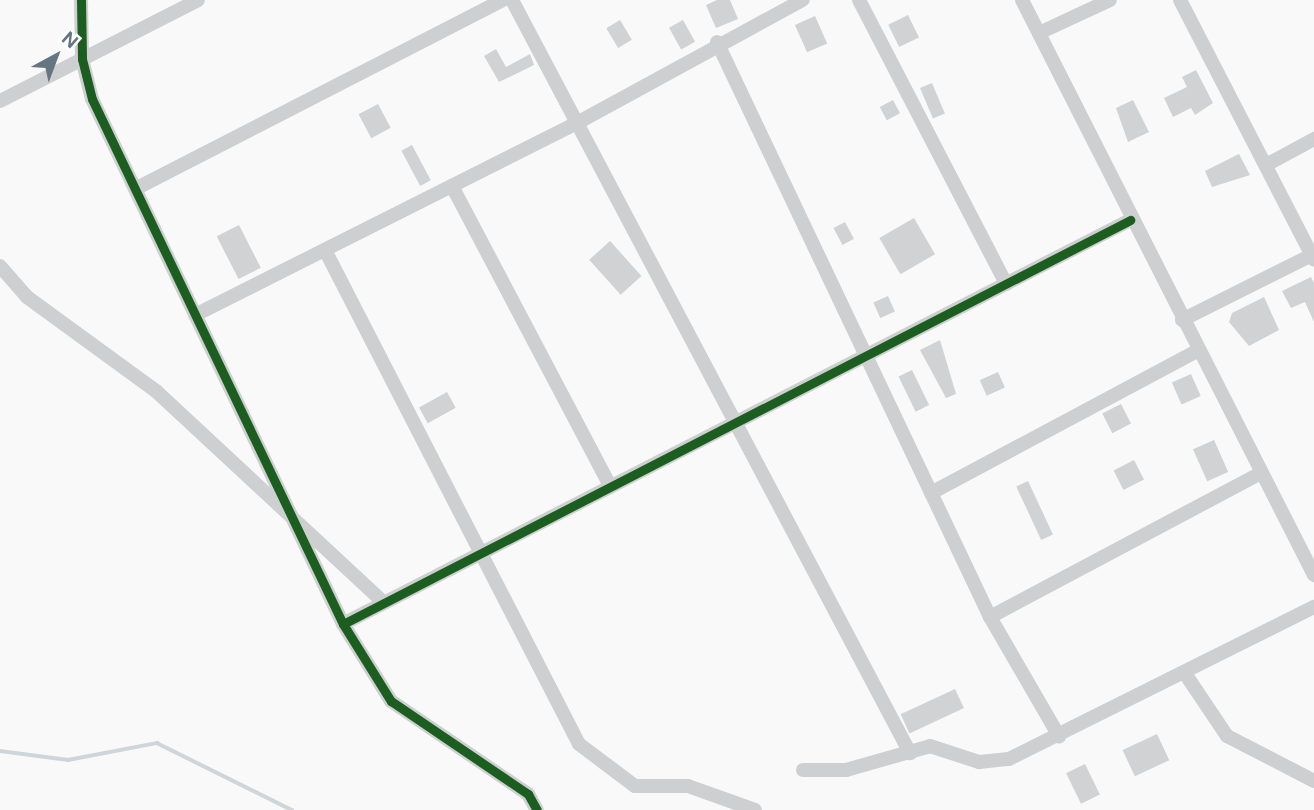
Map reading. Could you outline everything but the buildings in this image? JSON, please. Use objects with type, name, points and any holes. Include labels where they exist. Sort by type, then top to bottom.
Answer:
[{"type":"street","points":[[81,0],[82,59],[92,99],[343,624],[391,701],[528,794],[537,810]]},
{"type":"street","points":[[0,101],[198,0]]},
{"type":"street","points":[[135,189],[502,0]]},
{"type":"street","points":[[512,0],[910,753]]},
{"type":"street","points":[[195,316],[577,123],[717,42],[803,0]]},
{"type":"street","points":[[859,0],[1006,284]]},
{"type":"street","points":[[1022,0],[1130,220],[1259,474],[1314,575]]},
{"type":"street","points":[[1039,33],[1110,0]]},
{"type":"street","points":[[1180,0],[1313,256],[1182,320]]},
{"type":"street","points":[[717,42],[990,617],[1059,736]]},
{"type":"street","points":[[1266,164],[1314,139]]},
{"type":"street","points":[[452,186],[611,487]]},
{"type":"street","points":[[343,624],[1130,220]]},
{"type":"street","points":[[325,250],[579,744],[635,786],[688,786],[755,810]]},
{"type":"street","points":[[0,266],[27,297],[156,391],[296,525],[384,603]]},
{"type":"street","points":[[931,493],[1198,351]]},
{"type":"street","points":[[990,617],[1259,474]]},
{"type":"street","points":[[803,771],[846,770],[930,746],[995,762],[1059,736],[1314,607]]},
{"type":"street","points":[[1184,671],[1227,736],[1314,781]]},
{"type":"waterway","points":[[0,751],[68,760],[157,743],[292,810]]},
{"type":"cycle path","points":[[81,0],[82,59],[92,99],[343,624],[391,701],[528,794],[537,810]]},
{"type":"cycle path","points":[[343,624],[1130,220]]}]
